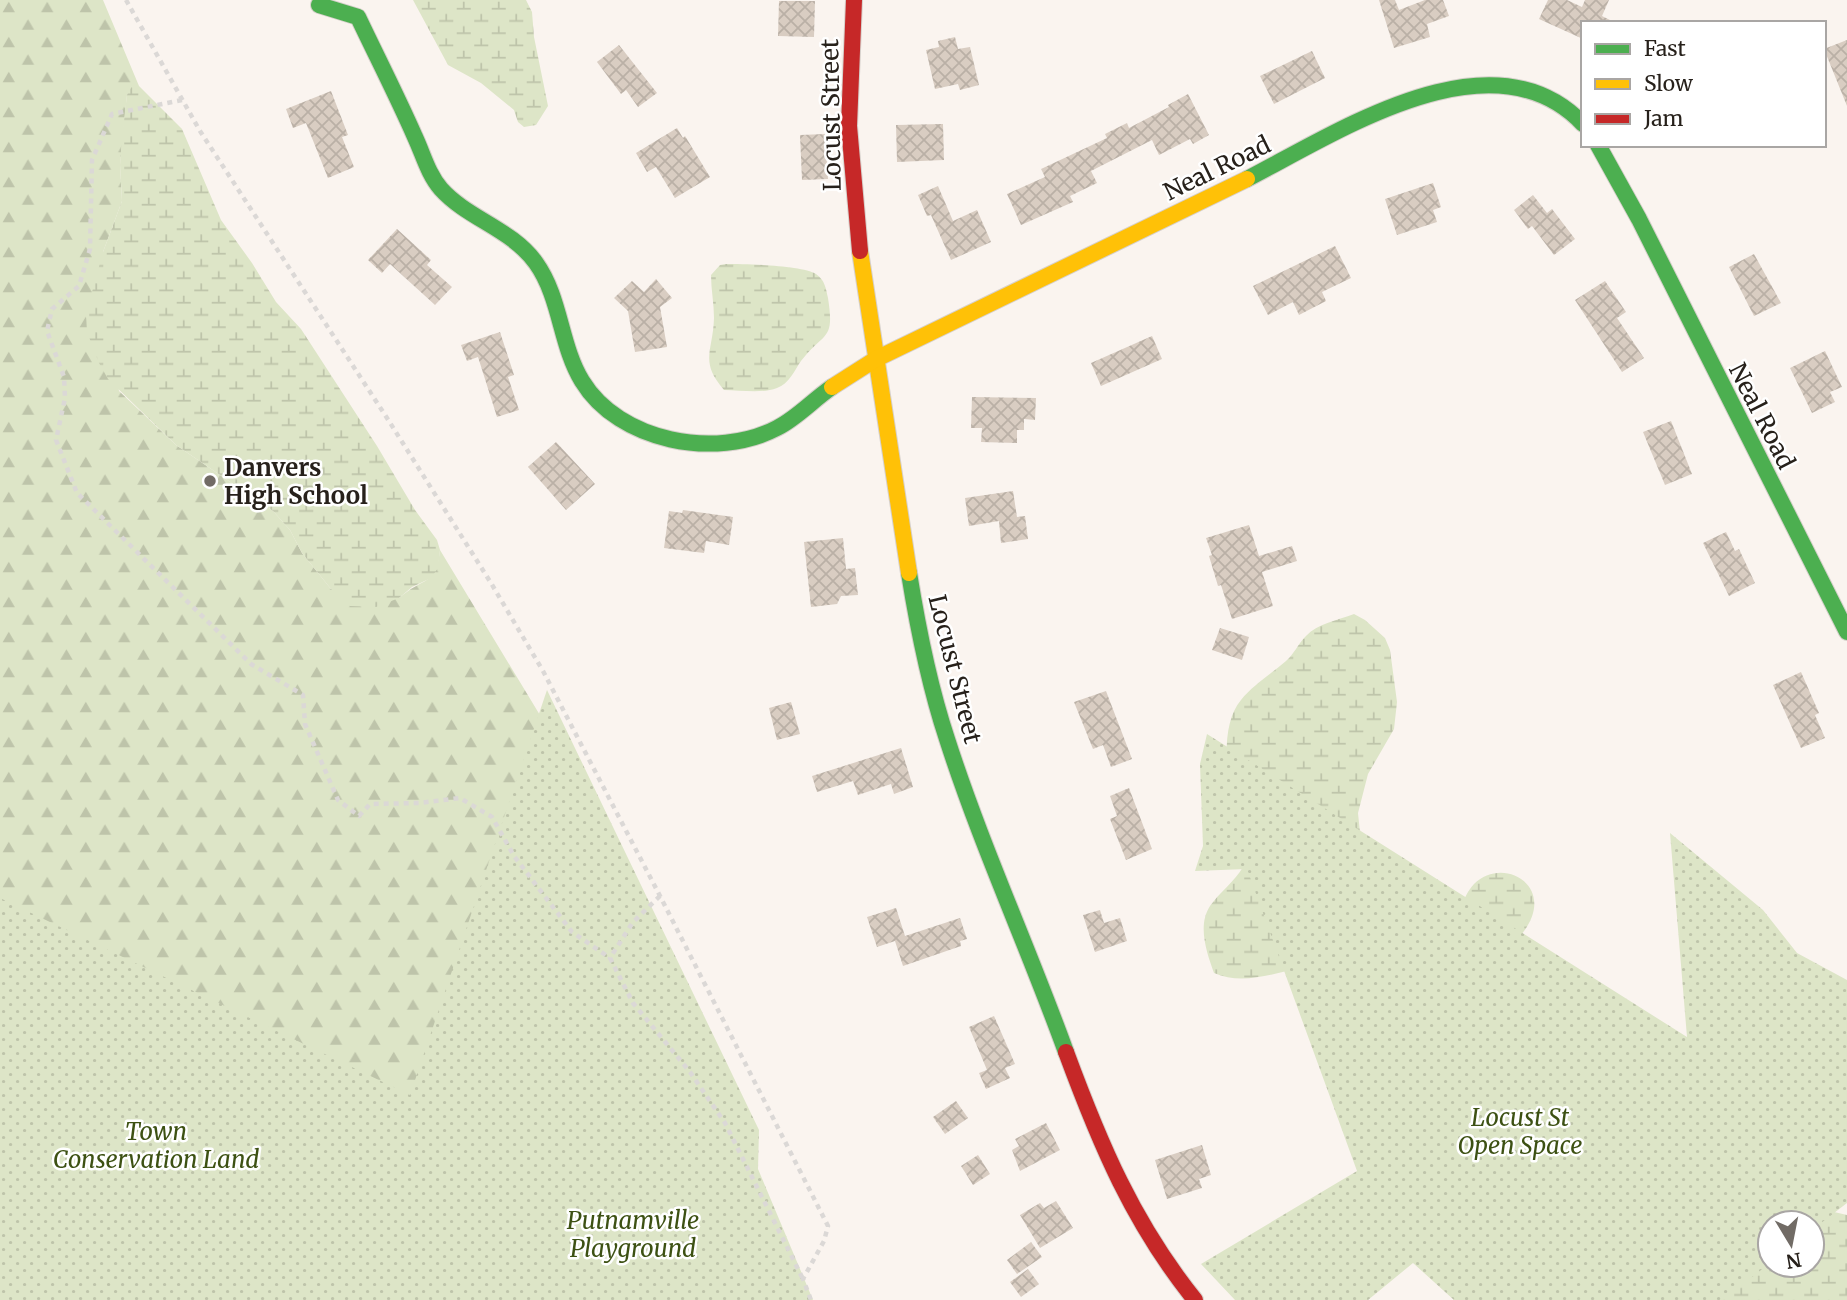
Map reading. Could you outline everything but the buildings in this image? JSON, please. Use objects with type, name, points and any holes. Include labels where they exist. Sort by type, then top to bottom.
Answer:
[{"type":"street","name":"Locust Street","points":[[854,0],[850,143],[857,234],[915,619],[935,702],[963,785],[1091,1117],[1126,1198],[1173,1285],[1195,1300]]},
{"type":"street","name":"Neal Road","points":[[319,5],[358,17],[439,187],[467,212],[493,225],[535,261],[550,286],[563,334],[582,382],[601,407],[626,423],[663,438],[690,443],[748,438],[775,429],[876,359],[1269,168],[1371,114],[1429,93],[1471,85],[1518,86],[1545,96],[1581,122]]},
{"type":"street","name":"Neal Road","points":[[1599,147],[1639,219],[1847,632]]},
{"type":"path","points":[[126,0],[182,100],[491,583],[542,671],[828,1226],[824,1241],[803,1279]]},
{"type":"path","points":[[182,100],[113,114],[92,160],[90,249],[79,286],[52,309],[47,331],[64,377],[65,398],[56,440],[77,494],[251,664],[303,695],[305,724],[338,800],[359,816],[370,804],[419,803],[460,798],[492,817],[514,856],[572,932],[610,958],[633,1003],[690,1072],[726,1124],[811,1300]]},
{"type":"path","points":[[610,958],[633,922],[660,896]]},
{"type":"green space","name":"Danvers High School","points":[[0,0],[103,0],[139,86],[127,95],[120,165],[122,201],[103,252],[119,391],[176,445],[273,511],[290,530],[302,553],[331,589],[399,598],[432,575],[440,550],[581,783],[548,1300],[0,1300]]},
{"type":"green space","points":[[413,0],[526,0],[532,12],[534,37],[548,106],[536,125],[524,127],[518,122],[514,110],[481,83],[448,65]]},
{"type":"green space","points":[[132,86],[139,86],[182,129],[221,220],[276,302],[301,329],[415,510],[437,540],[440,550],[438,568],[431,578],[412,587],[399,598],[376,607],[350,606],[331,589],[302,553],[290,530],[273,511],[176,445],[108,379],[99,363],[87,332],[86,314],[103,252],[122,201],[122,136],[127,95]]},
{"type":"green space","points":[[720,265],[809,271],[816,274],[825,285],[830,312],[829,329],[788,380],[777,388],[757,391],[724,390],[712,371],[709,356],[714,318],[711,275]]},
{"type":"green space","name":"Locust St Open Space","points":[[1354,614],[1385,638],[1390,650],[1397,702],[1394,729],[1368,774],[1358,813],[1362,852],[1460,908],[1472,886],[1486,876],[1499,873],[1512,875],[1523,881],[1531,890],[1534,903],[1531,918],[1521,935],[1817,1208],[1821,1209],[1756,1209],[1756,1279],[1826,1279],[1826,1210],[1847,1215],[1847,1300],[1543,1300],[1388,1149],[1291,970],[1242,978],[1214,973],[1204,939],[1206,914],[1243,867],[1228,781],[1228,735],[1232,716],[1241,700],[1286,661],[1303,639],[1322,625]]},
{"type":"green space","name":"Town Conservation Land","points":[[547,690],[759,1130],[758,1169],[813,1300],[0,1300],[0,898],[410,1095]]},
{"type":"green space","name":"Locust St Open Space","points":[[1207,734],[1687,1037],[1670,833],[1763,910],[1797,953],[1847,980],[1847,1203],[1826,1219],[1826,1209],[1756,1209],[1756,1274],[1723,1300],[1454,1300],[1413,1263],[1368,1300],[1235,1300],[1201,1264],[1357,1171],[1247,869],[1195,871],[1203,846],[1200,764]]},
{"type":"traffic: fast","points":[[319,5],[358,17],[436,183],[464,208],[515,241],[536,263],[551,291],[569,352],[582,381],[598,402],[619,419],[670,439],[726,443],[753,438],[777,428],[832,387]]},
{"type":"traffic: fast","points":[[1247,179],[1370,116],[1415,98],[1461,87],[1505,86],[1546,97],[1581,123]]},
{"type":"traffic: fast","points":[[1599,147],[1639,219],[1847,632]]},
{"type":"traffic: fast","points":[[909,573],[925,657],[947,739],[1066,1052]]},
{"type":"traffic: slow","points":[[832,387],[876,359],[1247,179]]},
{"type":"traffic: slow","points":[[860,251],[909,573]]},
{"type":"traffic: jam","points":[[854,0],[849,126],[860,251]]},
{"type":"traffic: jam","points":[[1066,1052],[1120,1182],[1153,1242],[1195,1300]]},
{"type":"place","name":"Danvers High School","points":[[210,481]]},
{"type":"park label","name":"Putnamville Playground","points":[[633,1234]]}]
